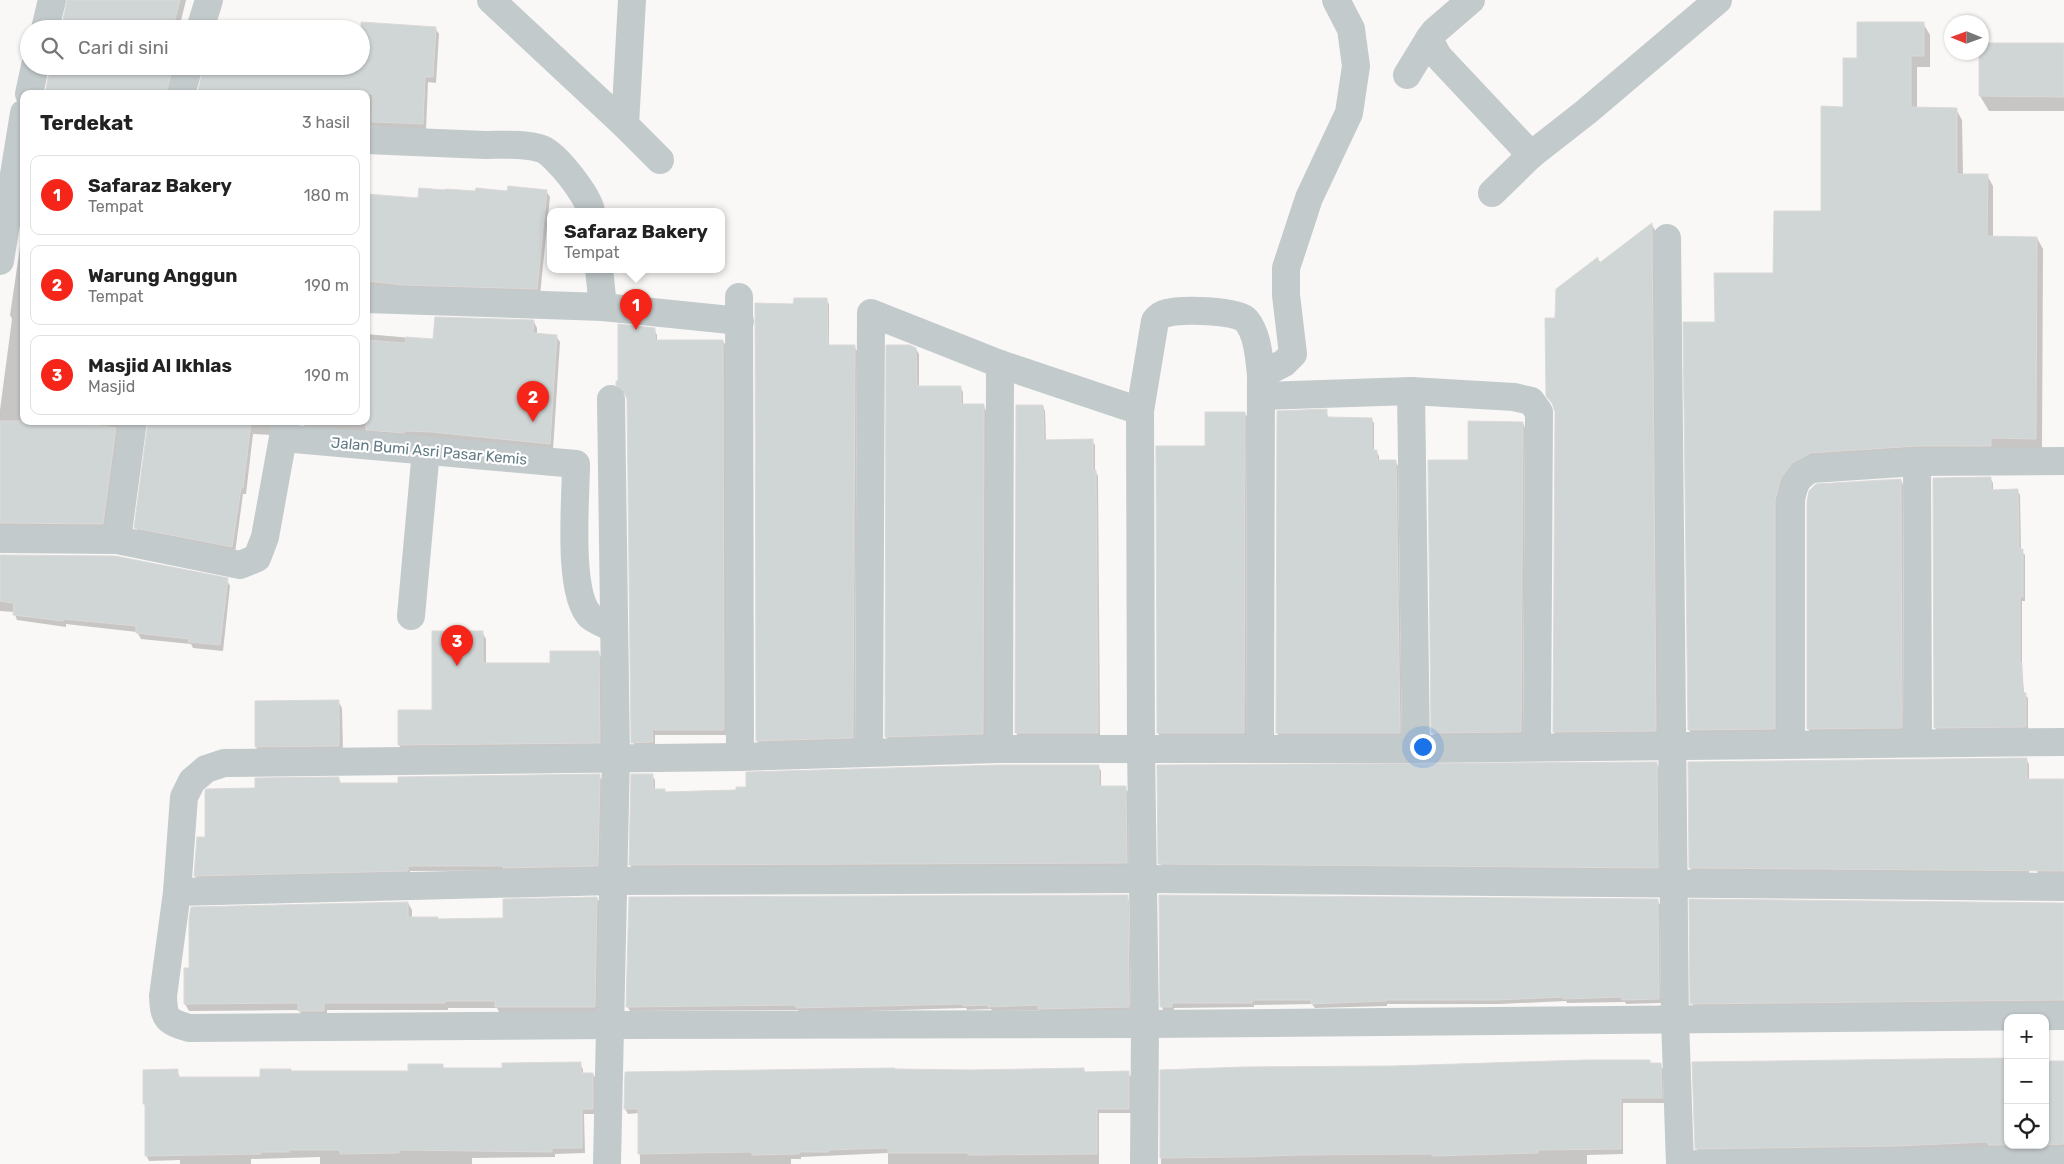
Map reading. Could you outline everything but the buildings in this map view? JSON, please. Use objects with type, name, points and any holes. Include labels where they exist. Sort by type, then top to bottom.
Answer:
[{"type":"street","points":[[47,20],[52,0]]},
{"type":"street","points":[[203,20],[209,0]]},
{"type":"street","points":[[491,0],[660,160]]},
{"type":"street","points":[[625,125],[632,0]]},
{"type":"street","points":[[1258,364],[1284,363],[1293,354],[1286,295],[1286,268],[1309,198],[1350,113],[1356,66],[1351,29],[1336,0]]},
{"type":"street","points":[[1407,75],[1435,31],[1471,0]]},
{"type":"street","points":[[1492,193],[1531,155],[1586,112],[1718,0]]},
{"type":"street","points":[[1429,39],[1438,56],[1531,155]]},
{"type":"street","points":[[30,90],[33,75]]},
{"type":"street","points":[[182,90],[186,75]]},
{"type":"street","points":[[0,261],[17,125]]},
{"type":"street","points":[[370,140],[517,146],[542,150],[562,166],[577,186],[589,208]]},
{"type":"street","points":[[1667,238],[1674,747],[1675,1019],[1680,1164]]},
{"type":"street","points":[[599,273],[603,307]]},
{"type":"street","points":[[370,299],[603,307],[740,309],[740,757]]},
{"type":"street","points":[[1144,1164],[1145,1024],[1141,748],[1140,411],[1155,321],[1160,314],[1169,312],[1237,314],[1244,318],[1258,364],[1260,749]]},
{"type":"street","points":[[869,752],[872,313],[1000,364],[1140,411]]},
{"type":"street","points":[[998,750],[1000,364]]},
{"type":"street","points":[[1258,364],[1411,390],[1514,397],[1531,401],[1539,412],[1537,747]]},
{"type":"street","points":[[1411,390],[1416,749]]},
{"type":"street","points":[[607,1164],[616,757],[610,399]]},
{"type":"street","points":[[118,540],[132,425]]},
{"type":"street","points":[[0,539],[118,540],[240,565],[257,558],[265,537],[284,430]]},
{"type":"street","name":"Jalan Bumi Asri Pasar Kemis","points":[[284,430],[426,450],[576,464],[574,552],[578,591],[590,615],[614,629]]},
{"type":"street","points":[[411,616],[426,450]]},
{"type":"street","points":[[1791,744],[1791,500],[1796,479],[1802,473],[1812,468],[1917,462],[2064,461]]},
{"type":"street","points":[[1917,462],[1918,743]]},
{"type":"street","points":[[2064,742],[1416,749],[1141,748],[869,752],[740,757],[224,763],[206,770],[192,782],[184,797],[177,892],[163,996],[164,1012],[170,1022],[189,1028],[611,1024],[1145,1024],[2064,1016]]},
{"type":"street","points":[[177,892],[613,882],[1144,878],[2064,887]]},
{"type":"street","points":[[1696,1164],[2064,1160]]},
{"type":"place","name":"Safaraz Bakery","points":[[636,330]]},
{"type":"place","name":"Warung Anggun","points":[[533,422]]},
{"type":"place","name":"Masjid Al Ikhlas","points":[[457,666]]}]
